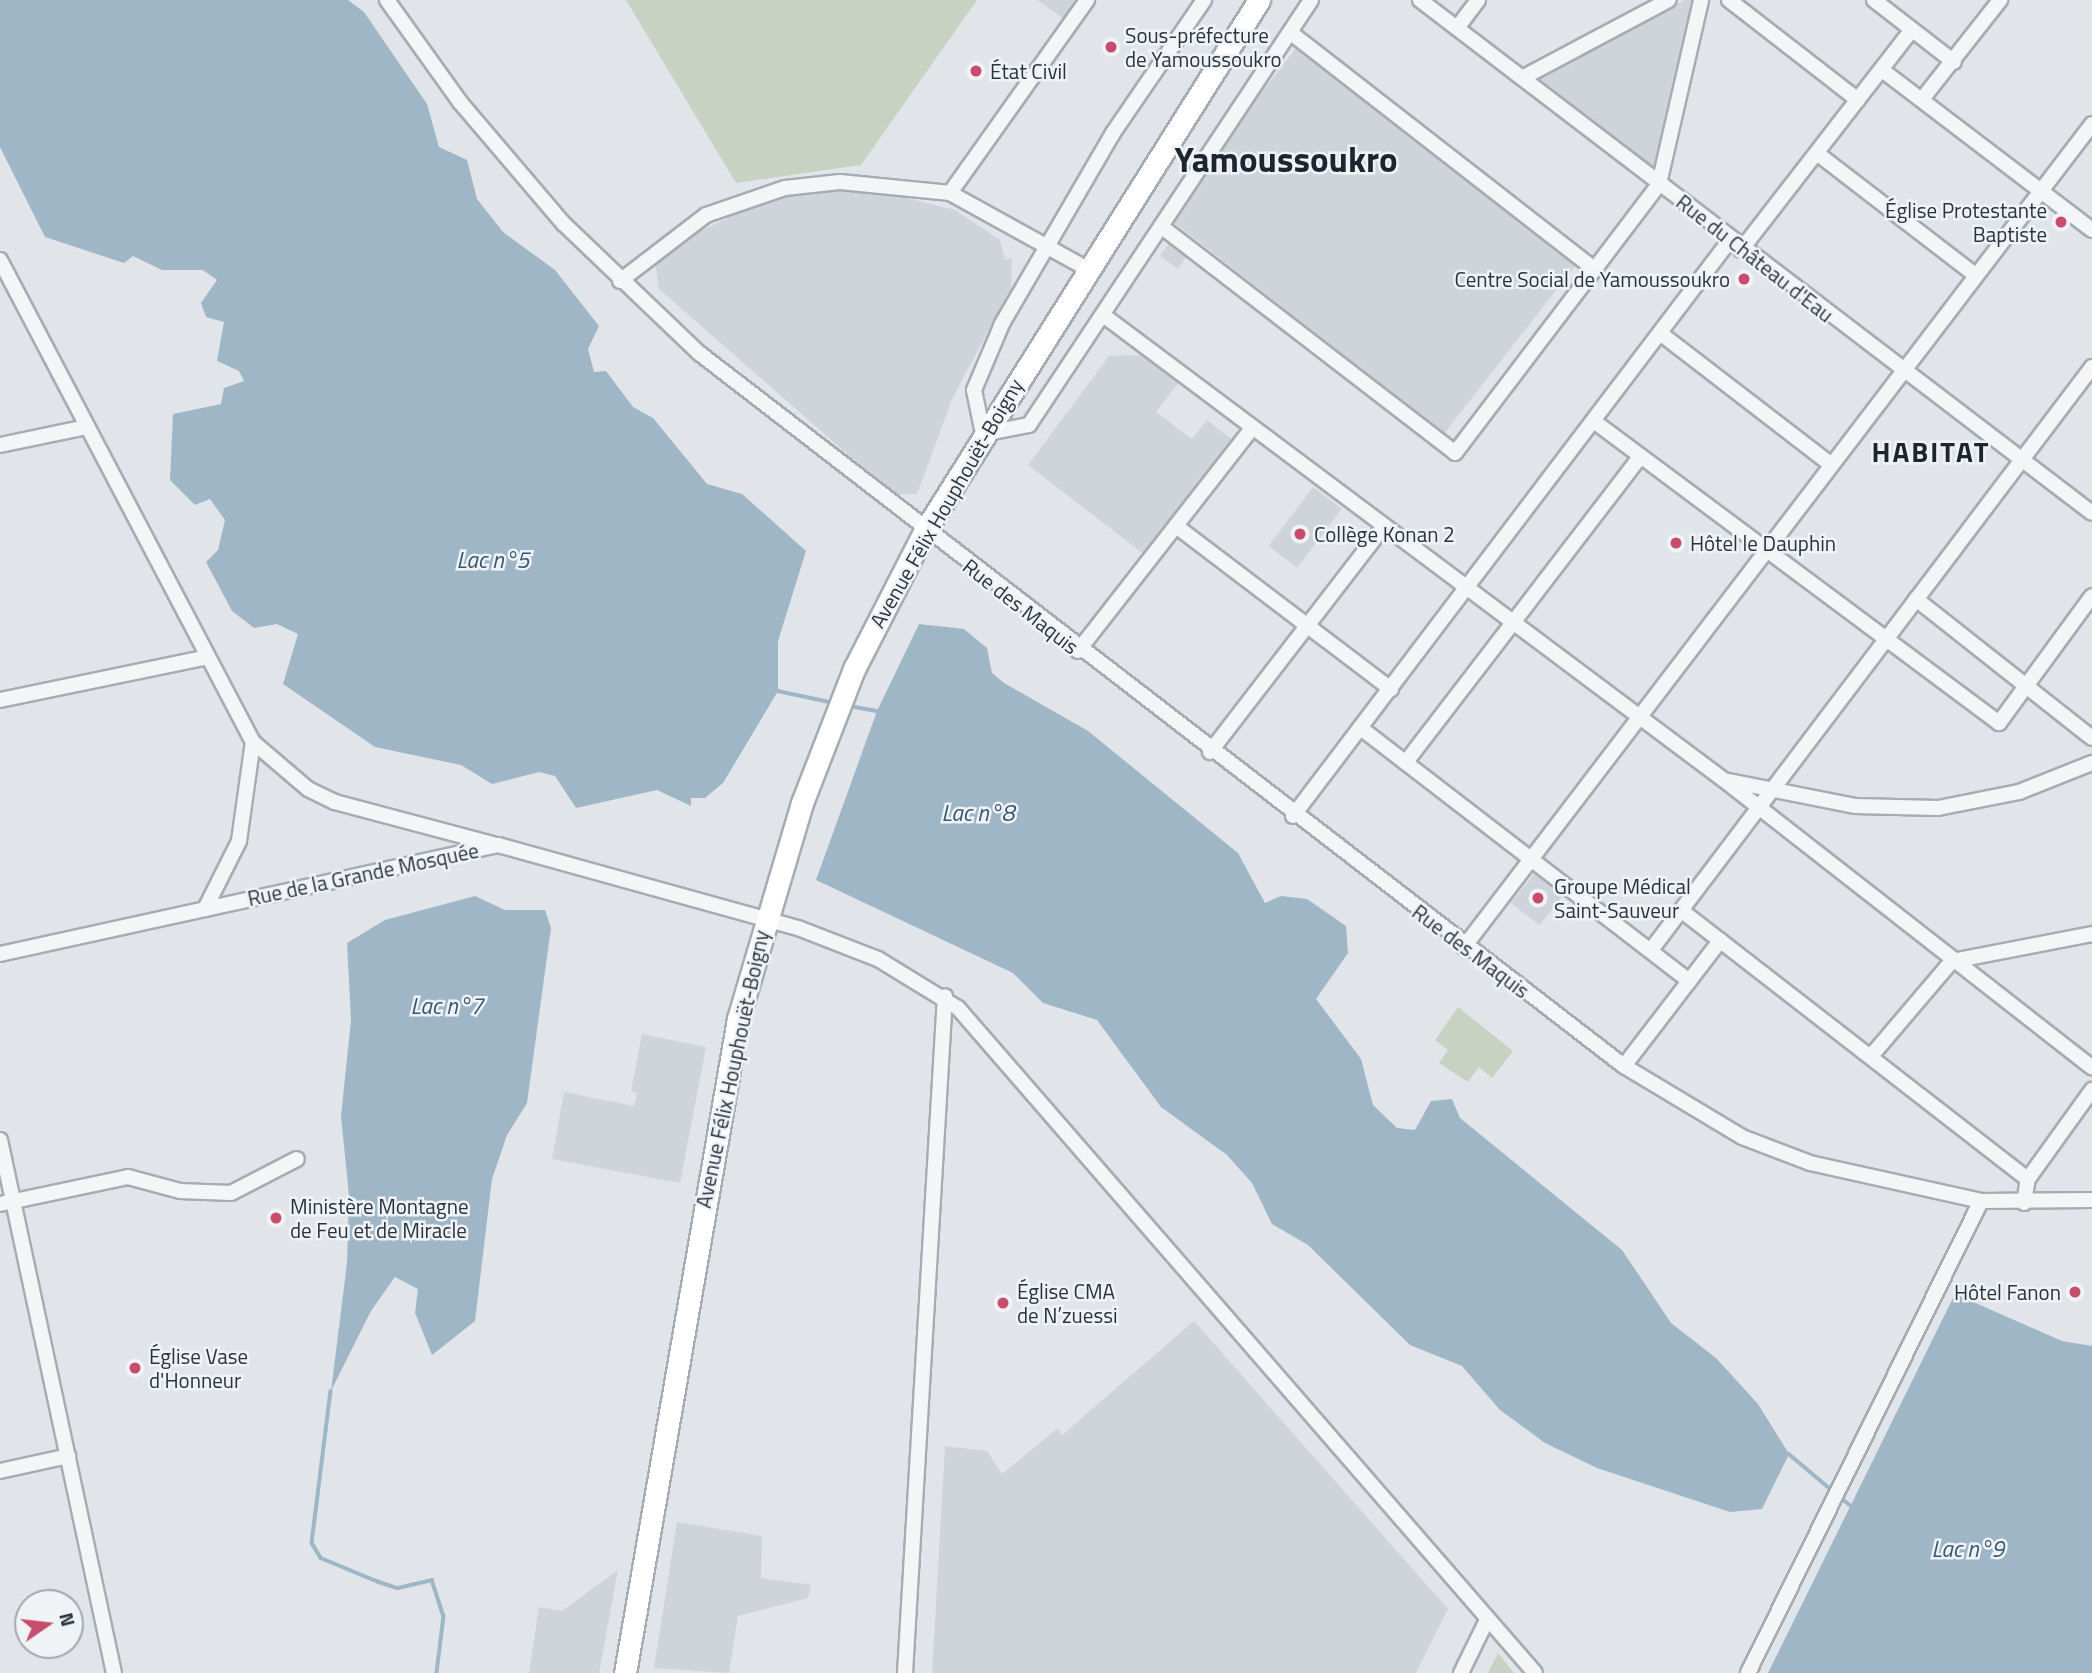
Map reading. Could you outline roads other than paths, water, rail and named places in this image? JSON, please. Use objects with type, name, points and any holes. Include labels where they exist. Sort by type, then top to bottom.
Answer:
[{"type":"highway","name":"Avenue Félix Houphouët-Boigny","points":[[625,1673],[707,1186],[764,918],[854,670],[924,532],[983,434],[1086,268],[1259,0]]},
{"type":"street","name":"Rue des Maquis","points":[[387,0],[398,19],[514,168],[620,281],[699,353],[1078,651],[1624,1066],[1767,1149],[1851,1175],[1981,1201],[2024,1203],[2092,1200]]},
{"type":"street","points":[[394,0],[398,19]]},
{"type":"street","points":[[950,193],[1087,0]]},
{"type":"street","points":[[1204,0],[1047,244],[977,374],[973,404],[983,434],[1029,425],[1311,1]]},
{"type":"street","name":"Rue du Château d'Eau","points":[[1420,0],[1735,245],[2092,513]]},
{"type":"street","points":[[1457,28],[1478,0]]},
{"type":"street","points":[[1522,78],[1669,0]]},
{"type":"street","points":[[1162,227],[1455,453],[1659,184],[1701,0]]},
{"type":"street","points":[[1729,0],[1858,100]]},
{"type":"street","points":[[1874,0],[1954,62]]},
{"type":"street","points":[[1923,98],[1954,62],[2000,0]]},
{"type":"street","points":[[1293,816],[1362,729],[1660,333],[1818,154],[1911,31]]},
{"type":"street","points":[[1290,33],[1595,270]]},
{"type":"street","points":[[1882,70],[1923,98],[2092,230]]},
{"type":"street","points":[[1464,947],[1830,464],[1904,372],[2039,189],[2092,124]]},
{"type":"street","points":[[1818,154],[1975,275]]},
{"type":"street","points":[[620,281],[678,231],[768,192],[867,182],[950,193],[1047,244],[1086,268]]},
{"type":"street","points":[[0,260],[203,658],[253,742],[308,789],[335,802],[498,845]]},
{"type":"street","points":[[1103,315],[1465,590],[1724,780],[2092,1068]]},
{"type":"street","points":[[1660,333],[1830,464]]},
{"type":"street","points":[[1651,950],[2092,368]]},
{"type":"street","points":[[1595,422],[1884,641],[1999,723],[2092,596]]},
{"type":"street","points":[[0,445],[86,427]]},
{"type":"street","points":[[1078,651],[1252,428]]},
{"type":"street","points":[[1406,762],[1640,457]]},
{"type":"street","points":[[1176,526],[1391,689]]},
{"type":"street","points":[[1210,751],[1383,527]]},
{"type":"street","points":[[1916,599],[2092,738]]},
{"type":"street","points":[[0,700],[203,658]]},
{"type":"street","points":[[1362,729],[1689,981]]},
{"type":"street","points":[[205,909],[239,841],[253,742]]},
{"type":"street","points":[[1724,780],[1772,792],[1891,809],[1938,808],[2019,792],[2092,763]]},
{"type":"street","name":"Rue de la Grande Mosquée","points":[[0,954],[498,845],[831,938],[946,996]]},
{"type":"street","points":[[1682,911],[2028,1178]]},
{"type":"street","points":[[1872,1055],[1952,961],[2092,934]]},
{"type":"street","points":[[1624,1066],[1720,941]]},
{"type":"street","points":[[946,996],[1535,1673]]},
{"type":"street","points":[[905,1673],[946,996]]},
{"type":"street","points":[[2024,1203],[2028,1178],[2092,1090]]},
{"type":"street","points":[[0,1140],[7,1203],[68,1456],[114,1673]]},
{"type":"street","points":[[7,1203],[128,1177],[180,1191],[231,1193],[297,1159]]},
{"type":"street","points":[[1748,1673],[1981,1201]]},
{"type":"street","points":[[0,1471],[68,1456]]},
{"type":"street","points":[[1461,1673],[1487,1620]]},
{"type":"water","name":"Lac n°5","points":[[0,0],[348,0],[364,12],[427,104],[439,147],[467,160],[477,199],[503,232],[555,270],[599,326],[588,349],[594,372],[606,371],[633,407],[653,418],[707,484],[742,494],[806,551],[778,641],[778,691],[723,783],[705,798],[691,798],[691,806],[657,790],[576,808],[555,776],[539,772],[492,784],[461,765],[375,747],[283,684],[298,634],[277,624],[254,628],[232,611],[206,562],[218,550],[225,520],[210,499],[195,505],[170,480],[173,414],[221,404],[224,388],[244,381],[239,371],[217,361],[224,322],[206,317],[201,303],[217,280],[203,270],[162,270],[133,256],[124,263],[45,237],[0,147]]},
{"type":"water","name":"Lac n°8","points":[[919,624],[964,629],[987,648],[992,673],[1004,683],[1088,731],[1238,853],[1265,903],[1281,896],[1307,899],[1346,926],[1348,953],[1316,999],[1361,1059],[1373,1105],[1397,1128],[1415,1130],[1431,1101],[1452,1099],[1460,1118],[1622,1250],[1671,1323],[1716,1358],[1758,1404],[1789,1454],[1762,1509],[1730,1512],[1597,1468],[1545,1443],[1500,1410],[1462,1366],[1410,1345],[1308,1245],[1272,1224],[1252,1183],[1227,1155],[1161,1107],[1097,1020],[1043,1003],[1013,973],[816,880],[877,711]]},
{"type":"water","name":"Lac n°7","points":[[475,896],[505,910],[545,910],[551,928],[527,1103],[507,1135],[492,1179],[475,1321],[432,1355],[415,1313],[418,1289],[395,1277],[371,1311],[331,1391],[347,1263],[349,1196],[341,1116],[351,1020],[347,943],[385,920]]},
{"type":"water","name":"Lac n°9","points":[[1955,1294],[2062,1341],[2092,1346],[2092,1673],[1768,1673]]},
{"type":"waterway","points":[[778,691],[834,703]]},
{"type":"waterway","points":[[849,706],[877,711]]},
{"type":"waterway","points":[[331,1391],[312,1543],[321,1558],[398,1588],[432,1580],[444,1616],[437,1673]]},
{"type":"waterway","points":[[1789,1454],[1833,1491]]},
{"type":"waterway","points":[[1839,1496],[1851,1506]]},
{"type":"place","name":"Sous-préfecture de Yamoussoukro","points":[[1111,47]]},
{"type":"place","name":"État Civil","points":[[976,71]]},
{"type":"place","name":"Église Protestante Baptiste","points":[[2061,222]]},
{"type":"place","name":"Centre Social de Yamoussoukro","points":[[1744,279]]},
{"type":"place","name":"Collège Konan 2","points":[[1300,534]]},
{"type":"place","name":"Hôtel le Dauphin","points":[[1676,543]]},
{"type":"place","name":"Groupe Médical Saint-Sauveur","points":[[1538,898]]},
{"type":"place","name":"Ministère Montagne de Feu et de Miracle","points":[[276,1218]]},
{"type":"place","name":"Hôtel Fanon","points":[[2075,1292]]},
{"type":"place","name":"Église CMA de N’zuessi","points":[[1003,1303]]},
{"type":"place","name":"Église Vase d'Honneur","points":[[135,1368]]},
{"type":"district","name":"Yamoussoukro","points":[[1286,159]]},
{"type":"district","name":"HABITAT","points":[[1931,452]]}]
